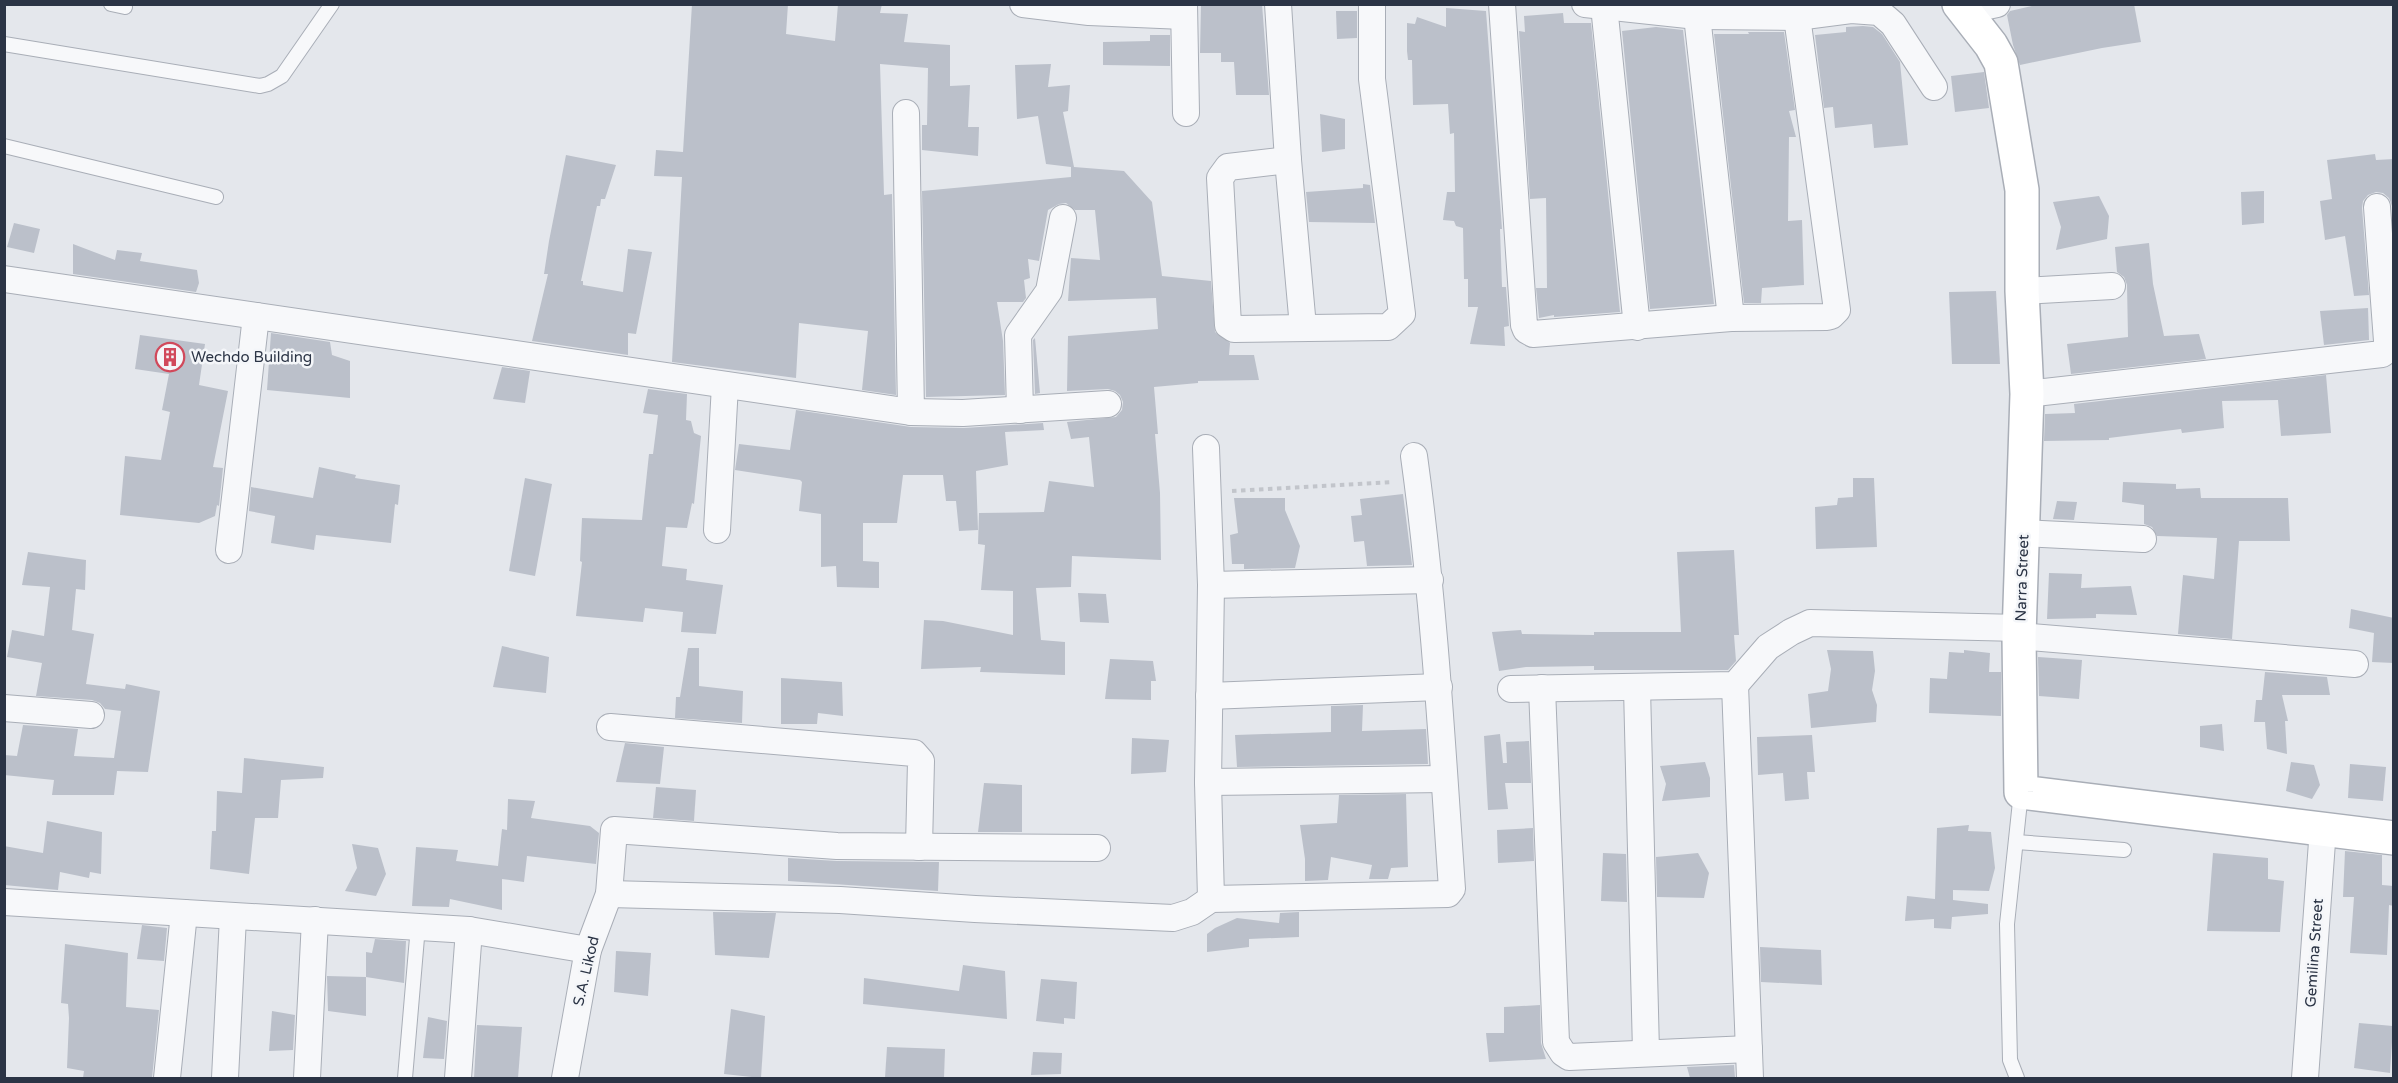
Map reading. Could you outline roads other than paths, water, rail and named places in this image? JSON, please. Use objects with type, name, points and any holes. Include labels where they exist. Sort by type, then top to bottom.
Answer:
[{"type":"street","points":[[1023,4],[1184,10],[1186,113]]},
{"type":"street","points":[[1278,4],[1288,160],[1303,327]]},
{"type":"street","points":[[1288,160],[1228,167],[1220,178],[1228,325],[1234,330],[1388,327],[1402,314],[1372,79],[1372,4]]},
{"type":"street","points":[[1502,4],[1524,325],[1533,334],[1731,318],[1827,317],[1832,316],[1837,310],[1797,17]]},
{"type":"street","points":[[1961,8],[1997,4]]},
{"type":"street","points":[[1637,327],[1595,5],[1697,16],[1797,17],[1851,7],[1879,12],[1893,24],[1934,87]]},
{"type":"street","name":"Narra Street","points":[[1961,8],[1991,45],[2001,63],[2022,190],[2022,291],[2027,394],[2019,632],[2021,792]]},
{"type":"street","points":[[1697,16],[1731,318]]},
{"type":"street","points":[[906,113],[911,411]]},
{"type":"street","points":[[2027,394],[2382,354],[2386,351],[2387,341],[2377,207]]},
{"type":"street","points":[[1020,410],[1018,334],[1050,291],[1063,218]]},
{"type":"street","points":[[4,279],[911,411],[963,413],[1108,404]]},
{"type":"street","points":[[2022,291],[2112,286]]},
{"type":"street","points":[[229,550],[256,316]]},
{"type":"street","points":[[717,530],[725,385]]},
{"type":"street","points":[[1206,448],[1211,585],[1208,782],[1211,900]]},
{"type":"street","points":[[609,894],[840,900],[1173,918],[1192,912],[1211,900],[1448,894],[1452,889],[1439,687],[1430,580],[1414,456]]},
{"type":"street","points":[[2024,532],[2143,539]]},
{"type":"street","points":[[1211,585],[1430,580]]},
{"type":"street","points":[[1750,1078],[1735,685],[1768,647],[1810,623],[2019,632],[2355,664]]},
{"type":"street","points":[[1511,688],[1735,685]]},
{"type":"street","points":[[1209,696],[1439,687]]},
{"type":"street","points":[[1542,688],[1556,1042],[1563,1053],[1569,1056],[1749,1049]]},
{"type":"street","points":[[1637,688],[1646,1052]]},
{"type":"street","points":[[4,708],[91,716]]},
{"type":"street","points":[[609,727],[914,753],[921,761],[919,847],[1097,848]]},
{"type":"street","points":[[1208,782],[1444,779]]},
{"type":"street","points":[[2021,792],[2394,838]]},
{"type":"street","name":"Gemilina Street","points":[[2305,1078],[2323,828]]},
{"type":"street","name":"S.A. Likod","points":[[565,1078],[588,950],[609,894],[614,830],[837,846],[919,847]]},
{"type":"street","points":[[4,902],[470,930],[588,950]]},
{"type":"street","points":[[167,1078],[184,913]]},
{"type":"street","points":[[225,1078],[232,916]]},
{"type":"street","points":[[307,1078],[315,920]]},
{"type":"street","points":[[458,1078],[470,930]]},
{"type":"lane","points":[[4,44],[260,86],[282,76],[332,4]]},
{"type":"lane","points":[[4,146],[216,197]]},
{"type":"lane","points":[[2017,1078],[2010,1060],[2007,924],[2021,792]]},
{"type":"lane","points":[[2016,842],[2124,850]]},
{"type":"lane","points":[[405,1078],[418,926]]},
{"type":"place","name":"Wechdo Building","points":[[170,357]]}]
